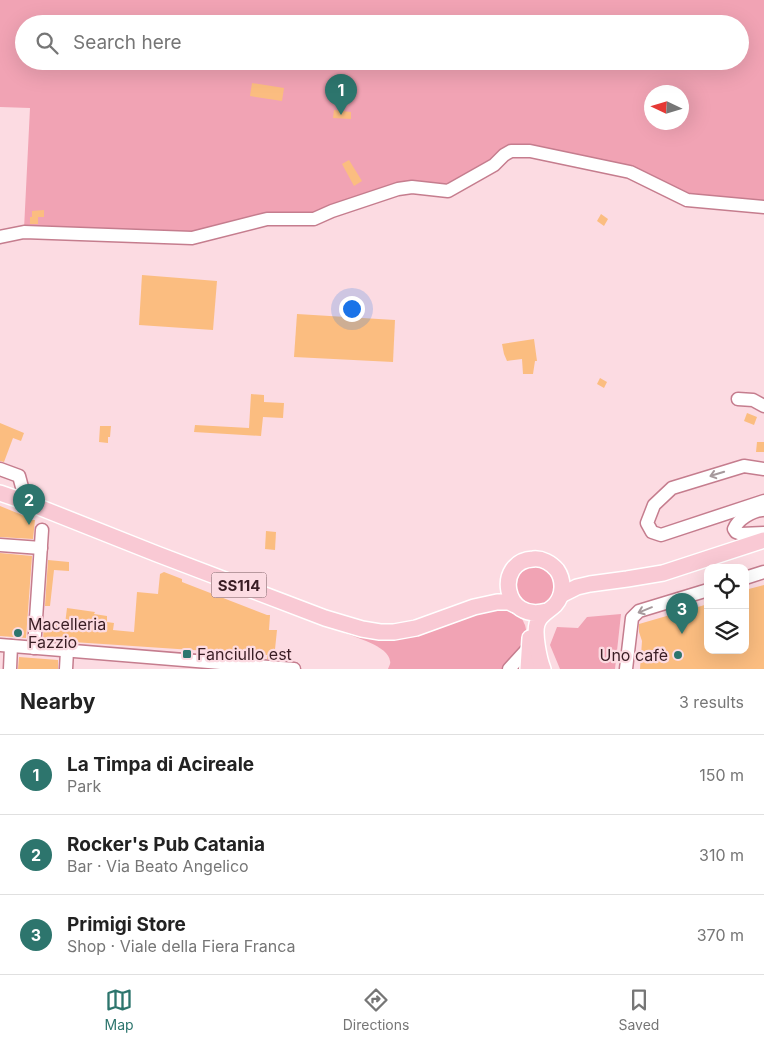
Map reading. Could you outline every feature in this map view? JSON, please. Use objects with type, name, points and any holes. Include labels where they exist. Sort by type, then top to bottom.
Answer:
[{"type":"main road","name":"SS114","points":[[3,494],[325,618],[362,630],[394,632],[416,628],[474,607]]},
{"type":"main road","points":[[561,595],[577,587],[590,584],[663,573],[764,540]]},
{"type":"main road","points":[[536,669],[528,620],[511,598],[508,590],[508,582],[514,568],[527,560],[542,560],[549,563],[566,578],[590,584]]},
{"type":"main road","points":[[528,669],[540,617],[555,604],[561,595],[560,574]]},
{"type":"main road","points":[[474,607],[495,596],[508,582]]},
{"type":"main road","points":[[474,607],[497,602],[509,602],[531,613],[547,610]]},
{"type":"main road","points":[[534,649],[543,669]]},
{"type":"street","points":[[0,237],[24,232],[192,238],[267,218],[314,219],[398,189],[412,187],[448,190],[494,165],[511,151],[530,151],[630,172],[688,200],[764,207]]},
{"type":"street","points":[[738,399],[753,400],[764,406]]},
{"type":"street","points":[[764,469],[744,466],[672,488],[654,505],[648,523],[652,532],[662,535],[764,501]]},
{"type":"street","points":[[0,469],[19,476],[26,502]]},
{"type":"street","points":[[764,510],[755,511],[750,514],[736,525],[734,529],[741,534],[764,533]]},
{"type":"street","points":[[34,648],[42,530]]},
{"type":"street","points":[[0,545],[40,548]]},
{"type":"street","points":[[749,577],[764,572]]},
{"type":"street","points":[[626,669],[632,618],[639,611],[704,591]]},
{"type":"street","points":[[10,669],[6,646],[294,669]]},
{"type":"street","points":[[509,669],[534,649]]},
{"type":"street","points":[[66,669],[67,651]]},
{"type":"shaded area","points":[[0,0],[764,0],[764,204],[688,195],[530,149],[486,166],[447,186],[411,183],[313,216],[193,235],[24,229],[30,108],[0,107]]},
{"type":"shaded area","points":[[536,562],[558,579],[553,600],[540,608],[518,600],[515,584],[515,576]]},
{"type":"shaded area","points":[[498,605],[518,613],[525,625],[526,632],[526,639],[521,650],[503,669],[388,669],[390,661],[384,651],[370,643],[342,632],[364,636]]},
{"type":"shaded area","points":[[621,614],[615,669],[560,669],[550,645],[557,627],[578,628],[587,617]]},
{"type":"building","points":[[252,83],[284,88],[282,101],[250,96]]},
{"type":"building","points":[[334,110],[351,112],[351,119],[333,118]]},
{"type":"building","points":[[349,160],[362,181],[354,186],[342,164]]},
{"type":"building","points":[[44,210],[44,217],[38,217],[38,224],[30,224],[32,211]]},
{"type":"building","points":[[601,214],[608,219],[604,226],[597,221]]},
{"type":"building","points":[[142,275],[217,281],[213,330],[139,325]]},
{"type":"building","points":[[297,314],[395,320],[393,362],[294,357]]},
{"type":"building","points":[[534,339],[537,361],[535,361],[533,374],[523,374],[522,359],[507,361],[502,344]]},
{"type":"building","points":[[600,378],[607,382],[604,388],[597,384]]},
{"type":"building","points":[[251,394],[264,395],[264,402],[284,403],[283,418],[263,417],[261,436],[194,432],[195,425],[249,428]]},
{"type":"building","points":[[747,413],[757,417],[754,425],[744,421]]},
{"type":"building","points":[[0,423],[24,433],[21,441],[13,438],[4,462],[0,461]]},
{"type":"building","points":[[100,426],[111,426],[108,443],[99,442]]},
{"type":"building","points":[[757,442],[764,442],[764,452],[756,452]]},
{"type":"building","points":[[0,506],[27,517],[26,520],[35,520],[33,539],[0,537]]},
{"type":"building","points":[[266,531],[276,532],[275,550],[265,549]]},
{"type":"building","points":[[0,553],[32,556],[26,638],[0,636]]},
{"type":"building","points":[[48,560],[69,562],[69,571],[54,570],[50,606],[45,606]]},
{"type":"building","points":[[164,572],[182,579],[182,582],[270,615],[269,630],[277,630],[274,659],[267,659],[267,655],[43,640],[44,622],[65,624],[67,608],[95,612],[94,614],[107,616],[107,622],[114,623],[113,630],[134,632],[137,592],[158,594],[160,574]]},
{"type":"building","points":[[764,585],[764,669],[640,669],[642,641],[639,624],[704,605],[704,654],[749,654],[749,589]]},
{"type":"building","points":[[19,657],[58,660],[58,669],[18,669]]},
{"type":"place","name":"La Timpa di Acireale","points":[[341,115]]},
{"type":"place","name":"Rocker's Pub Catania","points":[[29,525]]},
{"type":"place","name":"Macelleria Fazzio","points":[[18,633]]},
{"type":"place","name":"Primigi Store","points":[[682,634]]},
{"type":"place","name":"Fanciullo est","points":[[187,654]]},
{"type":"place","name":"Uno cafè","points":[[678,655]]}]
